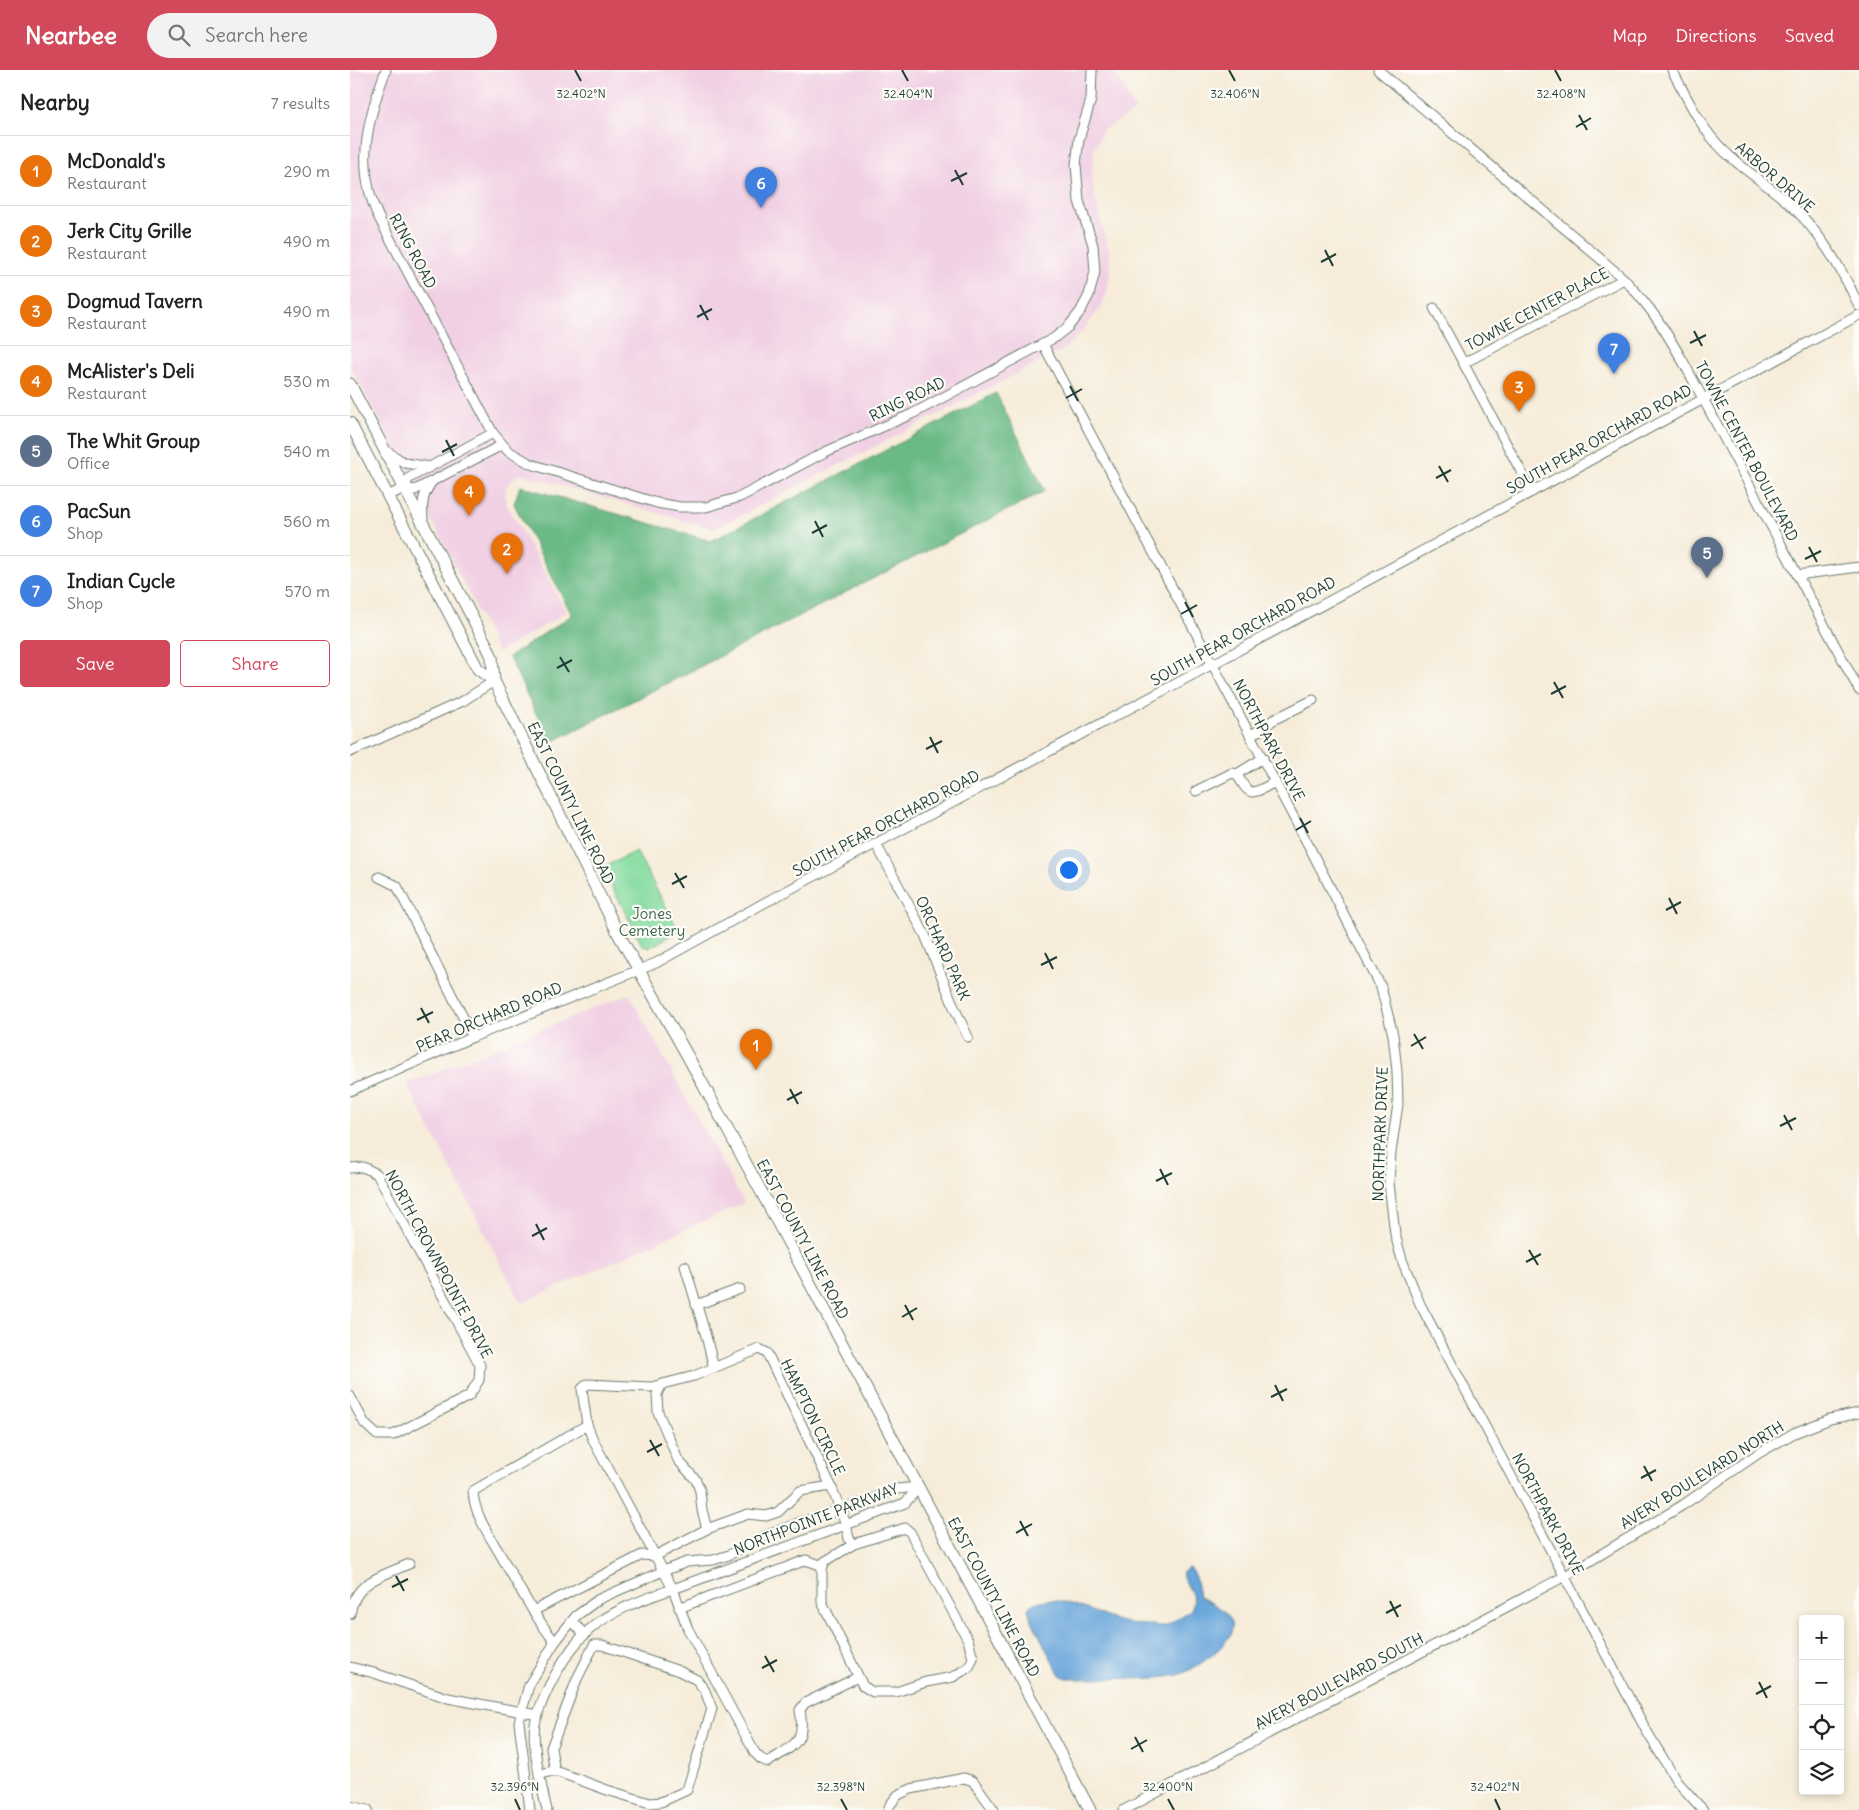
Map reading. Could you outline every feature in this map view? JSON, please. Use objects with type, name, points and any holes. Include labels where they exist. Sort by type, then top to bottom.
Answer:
[{"type":"main road","name":"EAST COUNTY LINE ROAD","points":[[350,384],[492,657],[494,681],[619,935],[687,1055],[1090,1810]]},
{"type":"main road","name":"EAST COUNTY LINE ROAD","points":[[350,422],[478,669],[494,681]]},
{"type":"street","name":"RING ROAD","points":[[386,70],[366,134],[366,174],[372,200],[493,433],[502,445],[515,456],[539,467],[680,507],[706,507],[740,497],[825,452],[912,414],[1062,332],[1080,312],[1089,295],[1095,272],[1093,245],[1079,202],[1076,165],[1079,139],[1091,100],[1092,70]]},
{"type":"street","name":"TOWNE CENTER BOULEVARD","points":[[1378,70],[1624,279],[1664,326],[1798,575],[1855,674],[1859,689]]},
{"type":"street","name":"ARBOR DRIVE","points":[[1672,70],[1706,130],[1727,155],[1786,201],[1818,234],[1834,258],[1859,306]]},
{"type":"street","name":"TOWNE CENTER PLACE","points":[[1464,363],[1624,279]]},
{"type":"street","points":[[1434,308],[1532,492]]},
{"type":"street","name":"SOUTH PEAR ORCHARD ROAD","points":[[639,970],[656,963],[764,903],[1213,664],[1859,315]]},
{"type":"street","name":"NORTHPARK DRIVE","points":[[1043,344],[1263,758],[1372,968],[1387,1005],[1394,1035],[1398,1071],[1398,1104],[1391,1152],[1390,1184],[1395,1234],[1410,1281],[1646,1730],[1676,1780],[1703,1810]]},
{"type":"street","points":[[388,496],[404,488],[409,478],[493,433]]},
{"type":"street","points":[[404,488],[415,490],[502,445]]},
{"type":"street","points":[[384,449],[405,463],[430,467]]},
{"type":"street","points":[[423,523],[423,496],[434,481]]},
{"type":"street","points":[[1798,575],[1859,567]]},
{"type":"street","points":[[350,752],[463,701],[494,681]]},
{"type":"street","points":[[1250,735],[1262,729],[1273,720],[1313,700]]},
{"type":"street","points":[[1196,791],[1232,773],[1237,774],[1263,758]]},
{"type":"street","points":[[1237,774],[1245,788],[1251,792],[1256,792],[1275,782]]},
{"type":"street","name":"ORCHARD PARK","points":[[876,844],[925,935],[968,1037]]},
{"type":"street","points":[[379,877],[397,886],[473,1037]]},
{"type":"street","name":"PEAR ORCHARD ROAD","points":[[350,1091],[473,1037],[639,970]]},
{"type":"street","name":"NORTH CROWNPOINTE DRIVE","points":[[350,1168],[362,1167],[377,1174],[480,1366],[479,1380],[469,1396],[393,1435],[377,1435],[364,1424],[350,1396]]},
{"type":"street","points":[[684,1266],[714,1368]]},
{"type":"street","points":[[696,1305],[740,1289]]},
{"type":"street","name":"HAMPTON CIRCLE","points":[[587,1425],[582,1389],[587,1384],[651,1387],[694,1376],[759,1349],[767,1353],[831,1486],[846,1524],[849,1539],[854,1544]]},
{"type":"street","points":[[662,1384],[657,1394],[658,1412],[678,1460],[696,1480],[707,1529]]},
{"type":"street","name":"AVERY BOULEVARD NORTH","points":[[1565,1576],[1683,1505],[1759,1453],[1780,1441],[1821,1421],[1859,1413]]},
{"type":"street","points":[[555,1642],[533,1612],[480,1519],[473,1498],[473,1491],[587,1425],[594,1442],[673,1589],[688,1630],[755,1753],[761,1759],[768,1762],[795,1744],[801,1734],[802,1720],[800,1710],[806,1703],[858,1677]]},
{"type":"street","points":[[533,1612],[642,1555],[655,1556],[707,1529],[748,1514],[766,1516],[778,1512],[800,1491],[831,1486]]},
{"type":"street","name":"NORTHPOINTE PARKWAY","points":[[530,1810],[519,1722],[521,1712],[529,1685],[555,1642],[572,1621],[599,1599],[663,1571],[687,1562],[713,1560],[729,1555],[765,1536],[839,1509],[898,1489],[919,1487]]},
{"type":"street","name":"NORTHPOINTE PARKWAY","points":[[547,1810],[535,1744],[535,1725],[547,1690],[567,1654],[584,1635],[609,1616],[673,1589],[905,1503],[919,1487]]},
{"type":"street","points":[[905,1528],[910,1532],[968,1640],[973,1658],[969,1667],[954,1677],[926,1682],[896,1692],[873,1692],[863,1686],[822,1602],[824,1562],[854,1544],[905,1528]]},
{"type":"street","points":[[679,1608],[806,1560],[823,1566]]},
{"type":"street","points":[[350,1614],[358,1591],[370,1581],[409,1564]]},
{"type":"street","name":"AVERY BOULEVARD SOUTH","points":[[1124,1810],[1565,1576]]},
{"type":"street","points":[[572,1621],[584,1635]]},
{"type":"street","points":[[540,1775],[549,1770],[555,1772],[650,1803],[661,1802],[687,1790],[712,1708],[705,1691],[697,1680],[680,1671],[602,1645],[594,1645],[577,1679],[551,1748],[555,1772]]},
{"type":"street","points":[[350,1667],[374,1672],[448,1698],[538,1715]]},
{"type":"street","points":[[888,1810],[898,1795],[911,1789],[964,1778],[973,1781],[994,1810]]},
{"type":"street","points":[[350,1806],[368,1810]]},
{"type":"shaded area","points":[[350,70],[1114,70],[1136,111],[1103,130],[1094,150],[1092,175],[1095,199],[1109,249],[1110,273],[1107,292],[1101,307],[1076,338],[1063,350],[714,529],[521,474],[515,477],[506,487],[507,505],[567,612],[498,653],[419,494],[350,366]]},
{"type":"shaded area","points":[[629,994],[744,1203],[521,1303],[407,1084]]},
{"type":"green space","points":[[996,393],[1045,491],[550,743],[509,657],[572,615],[514,504],[520,486],[711,541]]},
{"type":"green space","name":"Jones Cemetery","points":[[636,851],[679,931],[649,948],[642,945],[602,868]]},
{"type":"water","points":[[1189,1568],[1195,1577],[1199,1596],[1222,1610],[1232,1622],[1232,1630],[1228,1638],[1213,1654],[1194,1668],[1168,1677],[1148,1679],[1078,1679],[1060,1675],[1031,1619],[1028,1608],[1036,1602],[1046,1600],[1058,1601],[1115,1620],[1134,1624],[1166,1626],[1187,1613],[1192,1607],[1192,1594],[1182,1572]]},
{"type":"place","name":"PacSun","points":[[761,208]]},
{"type":"place","name":"Indian Cycle","points":[[1614,374]]},
{"type":"place","name":"Dogmud Tavern","points":[[1519,412]]},
{"type":"place","name":"McAlister's Deli","points":[[469,516]]},
{"type":"place","name":"Jerk City Grille","points":[[507,574]]},
{"type":"place","name":"The Whit Group","points":[[1707,578]]},
{"type":"place","name":"McDonald's","points":[[756,1070]]}]
